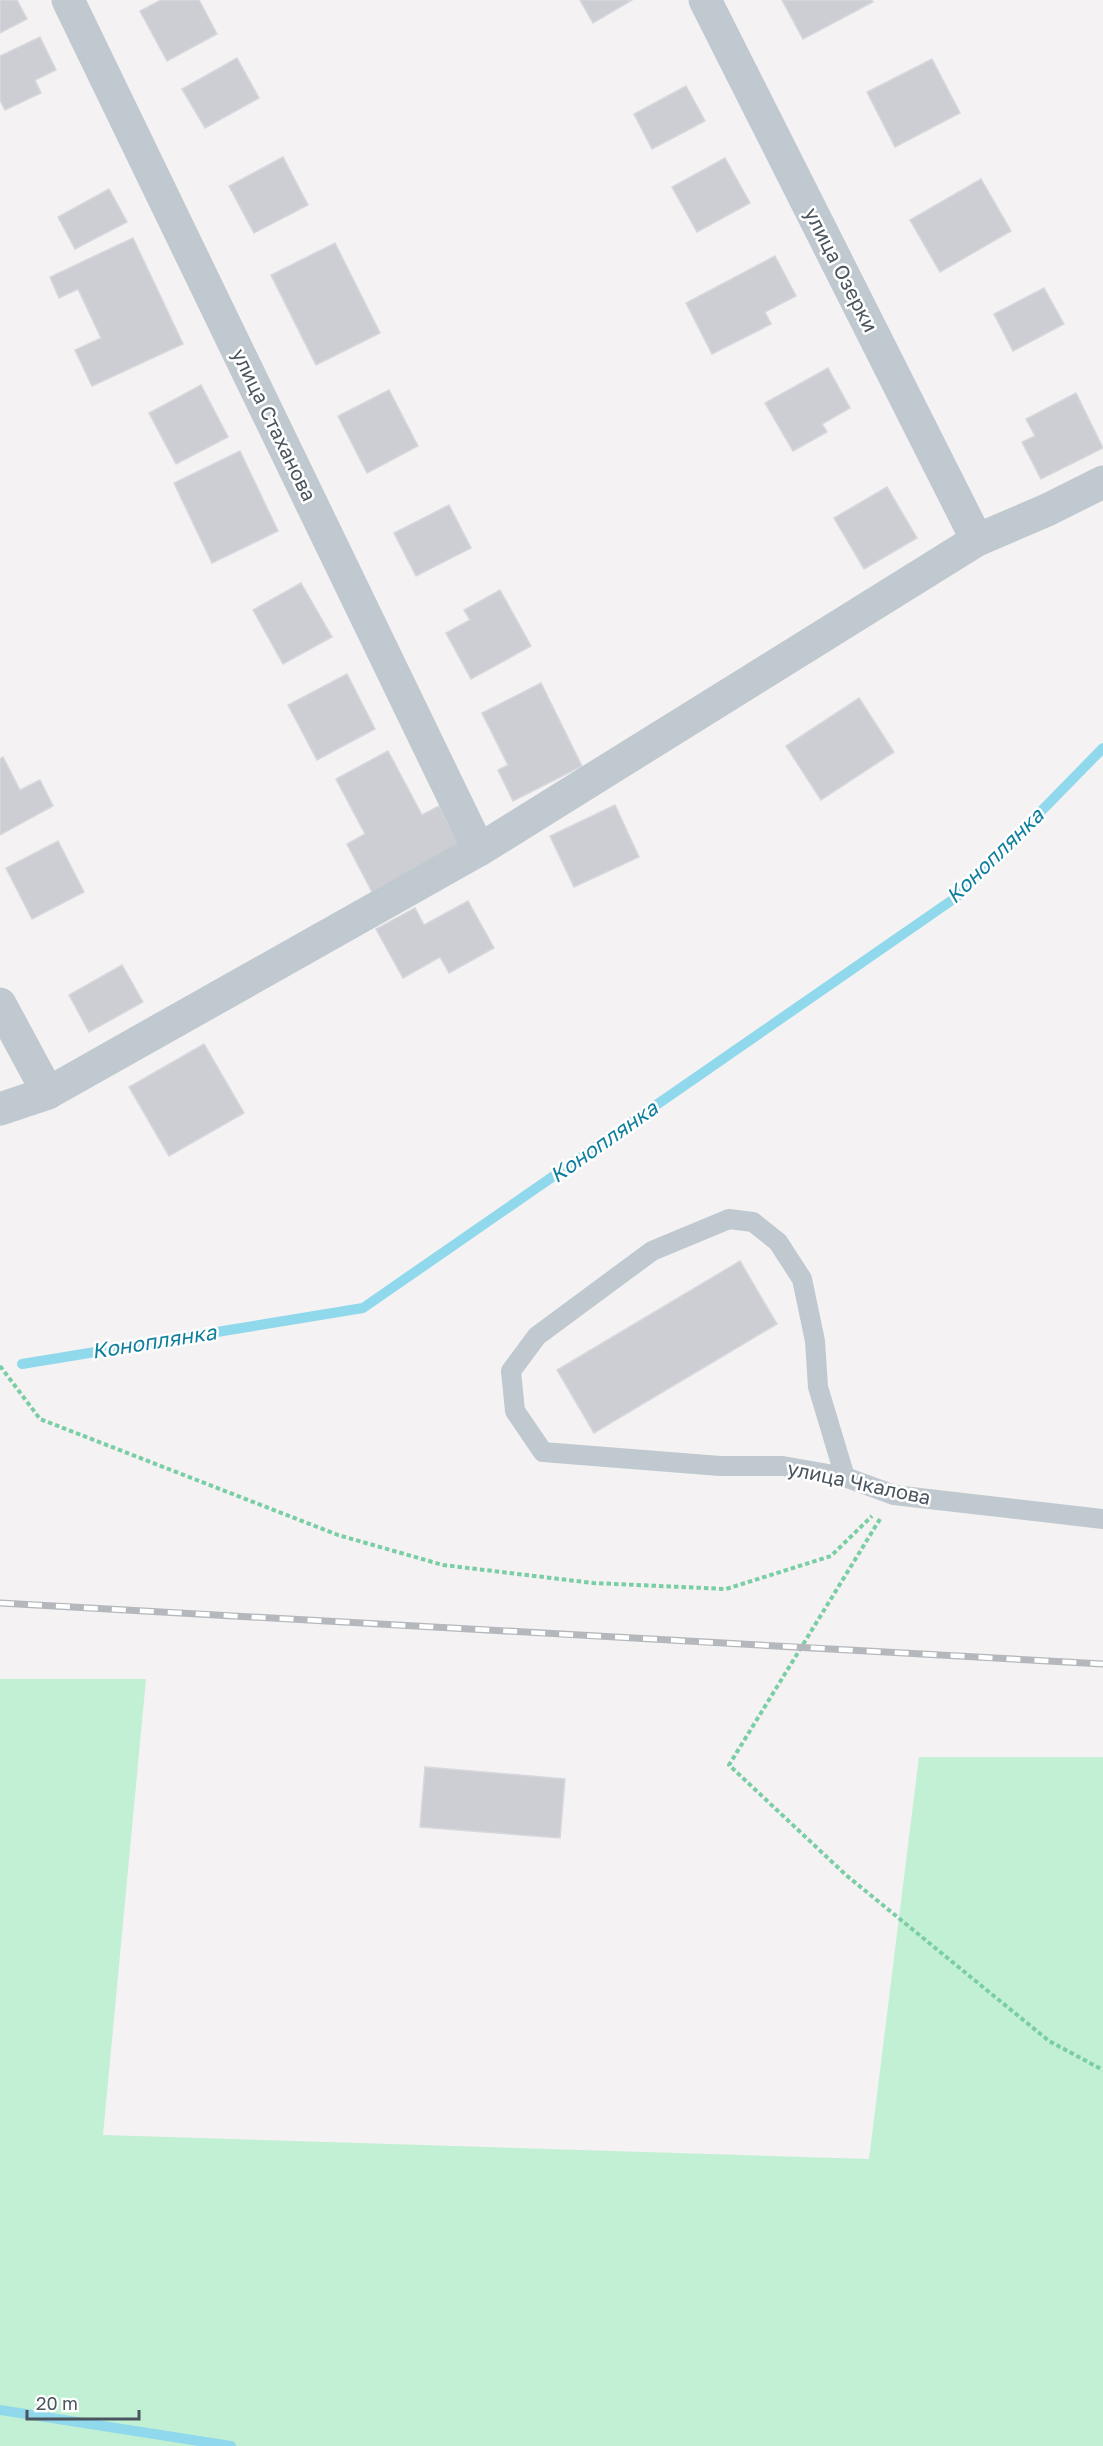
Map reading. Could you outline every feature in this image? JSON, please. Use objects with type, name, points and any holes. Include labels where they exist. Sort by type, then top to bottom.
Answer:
[{"type":"street","name":"улица Стаханова","points":[[68,0],[479,850]]},
{"type":"street","name":"улица Озерки","points":[[705,0],[977,540]]},
{"type":"street","points":[[0,1109],[48,1093],[479,850],[977,540],[1047,510],[1103,482]]},
{"type":"street","points":[[0,1004],[48,1093]]},
{"type":"lane","name":"улица Чкалова","points":[[845,1477],[818,1388],[815,1341],[802,1279],[778,1242],[753,1222],[729,1219],[651,1251],[537,1336],[511,1371],[515,1411],[543,1452],[720,1466],[783,1466],[845,1477],[894,1495],[1103,1519]]},
{"type":"path","points":[[0,1365],[40,1419],[338,1535],[443,1566],[593,1583],[726,1589],[831,1556],[894,1495]]},
{"type":"path","points":[[894,1495],[729,1765],[846,1875],[1049,2041],[1103,2070]]},
{"type":"green space","points":[[0,1679],[146,1679],[103,2135],[869,2159],[919,1757],[1103,1757],[1103,2446],[0,2446]]},
{"type":"building","points":[[0,0],[17,0],[27,19],[0,33]]},
{"type":"building","points":[[161,0],[199,0],[217,34],[167,61],[140,11]]},
{"type":"building","points":[[580,0],[632,0],[593,23]]},
{"type":"building","points":[[782,0],[872,0],[873,2],[803,39]]},
{"type":"building","points":[[40,37],[56,70],[35,80],[41,93],[5,110],[0,100],[0,56]]},
{"type":"building","points":[[237,58],[259,98],[205,128],[182,89]]},
{"type":"building","points":[[932,59],[960,113],[895,147],[867,92]]},
{"type":"building","points":[[686,86],[705,121],[652,149],[634,114]]},
{"type":"building","points":[[283,157],[308,205],[254,233],[229,186]]},
{"type":"building","points":[[725,158],[750,203],[697,232],[672,187]]},
{"type":"building","points":[[981,179],[1011,231],[940,272],[910,220]]},
{"type":"building","points":[[109,189],[127,222],[75,249],[58,217]]},
{"type":"building","points":[[133,238],[183,344],[92,386],[75,350],[101,338],[78,289],[59,298],[50,277]]},
{"type":"building","points":[[335,243],[380,333],[316,365],[271,275]]},
{"type":"building","points":[[775,256],[796,296],[765,312],[771,324],[712,354],[686,303]]},
{"type":"building","points":[[1044,288],[1064,324],[1013,351],[994,314]]},
{"type":"building","points":[[828,368],[850,408],[822,424],[827,432],[793,451],[765,403]]},
{"type":"building","points":[[201,385],[228,437],[176,464],[149,413]]},
{"type":"building","points":[[389,390],[418,446],[367,473],[338,416]]},
{"type":"building","points":[[1076,393],[1103,448],[1041,479],[1022,442],[1035,436],[1026,419]]},
{"type":"building","points":[[240,451],[278,531],[212,563],[174,483]]},
{"type":"building","points":[[887,487],[917,538],[864,569],[834,518]]},
{"type":"building","points":[[449,505],[471,548],[416,576],[394,533]]},
{"type":"building","points":[[301,583],[332,637],[283,664],[253,610]]},
{"type":"building","points":[[500,590],[531,646],[471,679],[446,633],[470,620],[464,610]]},
{"type":"building","points":[[347,674],[375,729],[317,760],[288,705]]},
{"type":"building","points":[[541,683],[582,766],[513,801],[498,770],[508,765],[482,713]]},
{"type":"building","points":[[859,698],[894,752],[821,800],[786,746]]},
{"type":"building","points":[[388,751],[422,815],[439,806],[460,846],[372,892],[347,844],[365,834],[336,779]]},
{"type":"building","points":[[3,757],[20,790],[40,780],[53,806],[0,835],[0,759]]},
{"type":"building","points":[[615,805],[639,857],[574,887],[550,836]]},
{"type":"building","points":[[58,841],[84,892],[32,919],[6,868]]},
{"type":"building","points":[[468,901],[494,948],[449,973],[440,957],[403,978],[376,929],[415,908],[424,925]]},
{"type":"building","points":[[122,965],[143,1002],[89,1032],[69,995]]},
{"type":"building","points":[[204,1044],[244,1113],[169,1156],[129,1087]]},
{"type":"building","points":[[740,1261],[777,1324],[594,1433],[557,1370]]},
{"type":"building","points":[[425,1767],[565,1779],[560,1838],[420,1827]]},
{"type":"waterway","name":"Коноплянка","points":[[22,1364],[363,1308],[958,896],[1103,748]]},
{"type":"waterway","name":"Коноплянка","points":[[0,2410],[231,2446]]},
{"type":"railway","points":[[0,1603],[1103,1664]]}]
